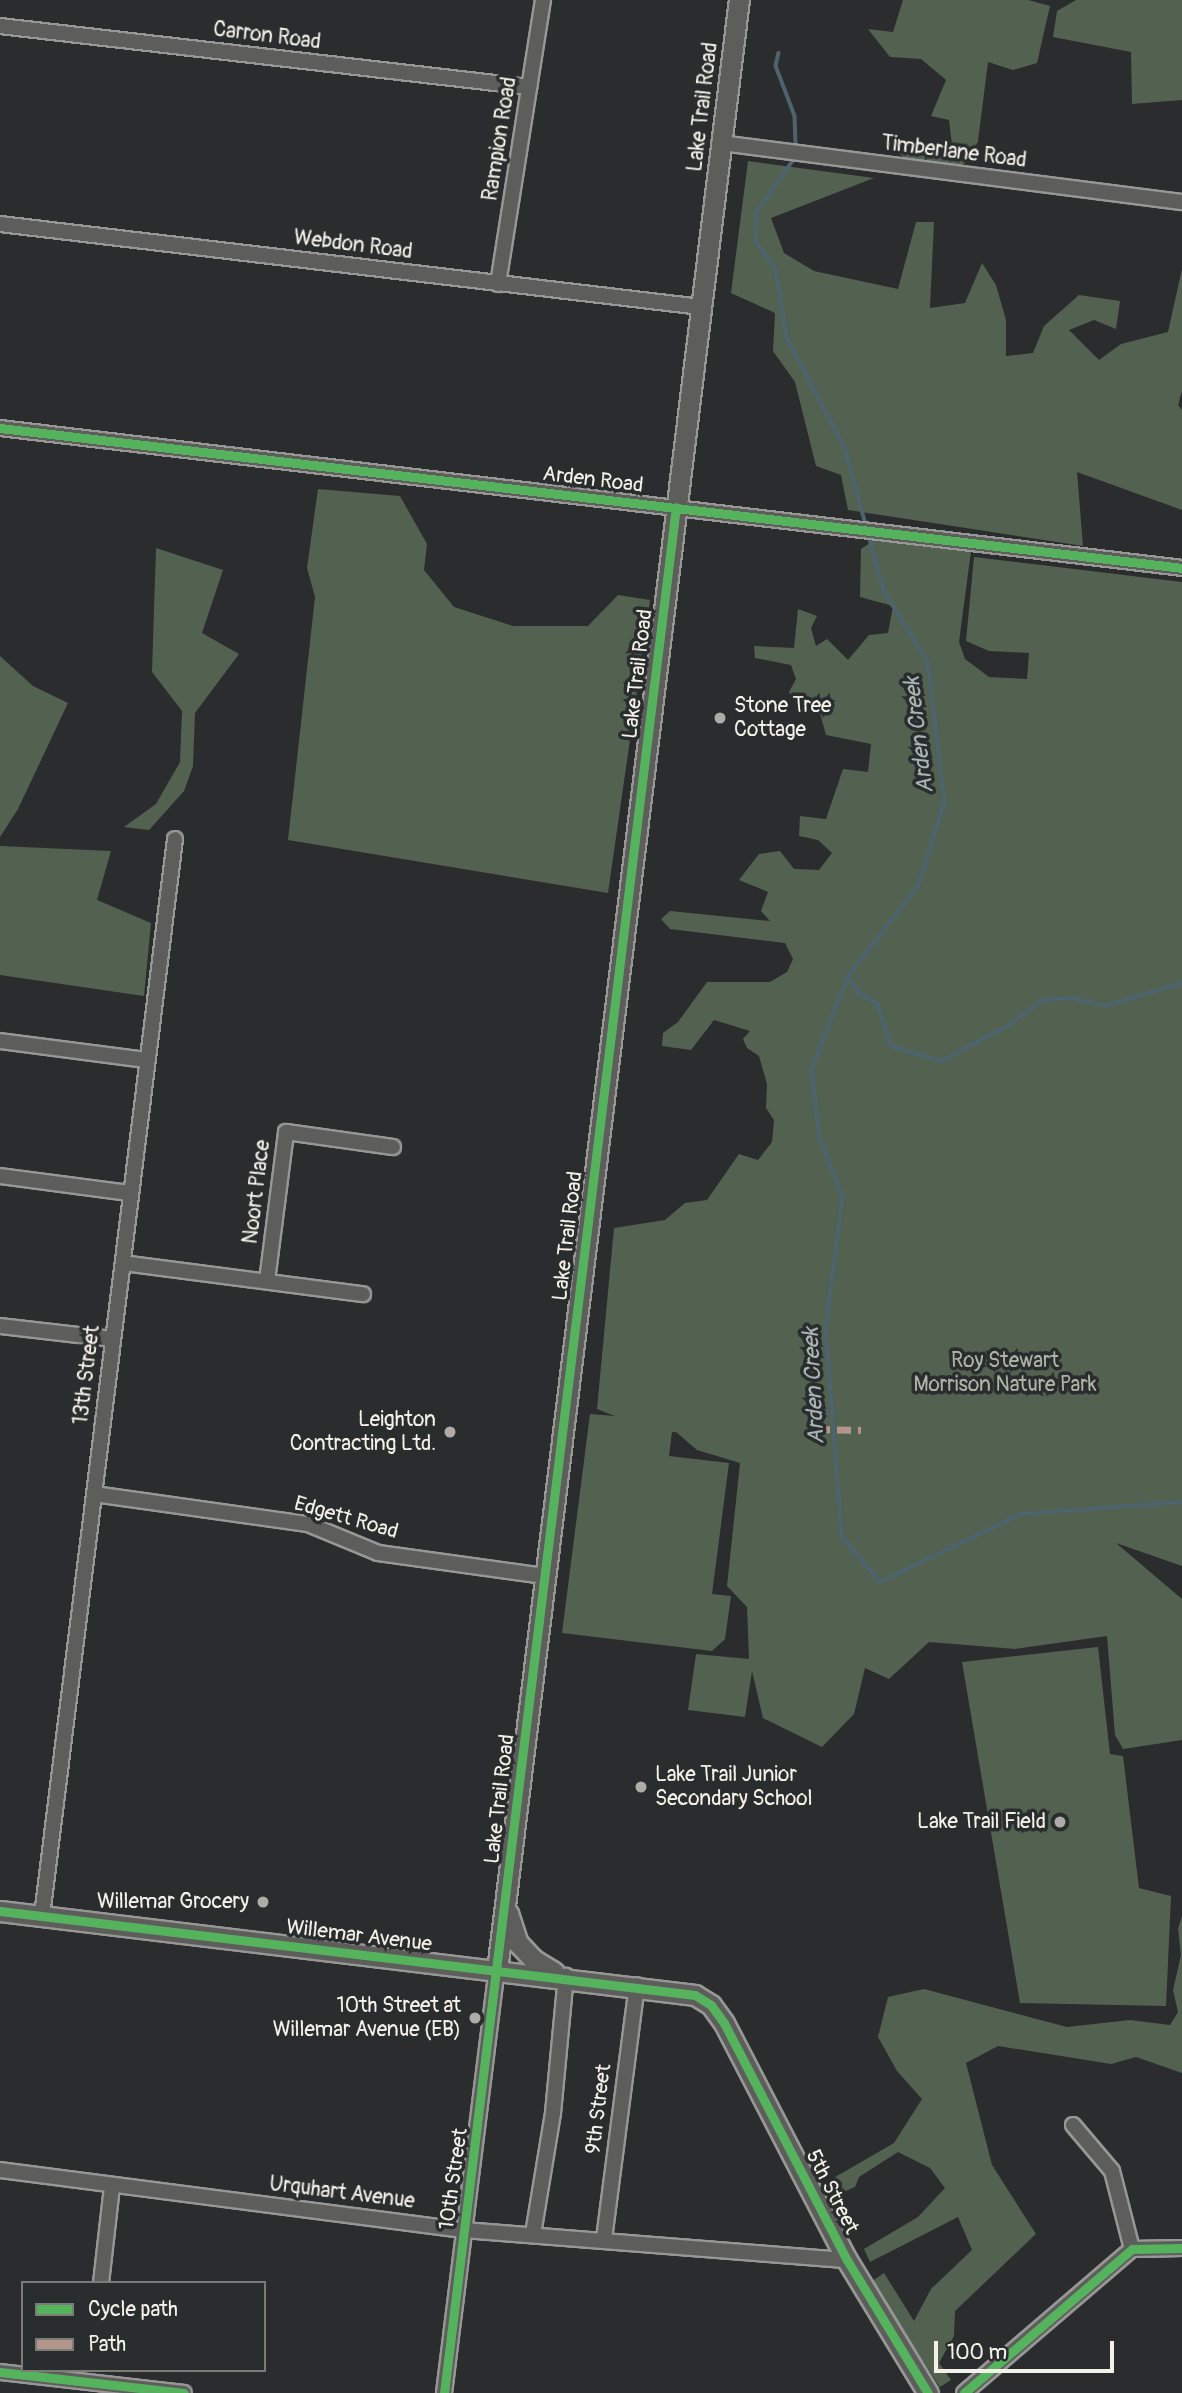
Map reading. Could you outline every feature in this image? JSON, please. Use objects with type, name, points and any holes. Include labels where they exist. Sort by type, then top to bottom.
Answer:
[{"type":"street","name":"Rampion Road","points":[[498,284],[543,0]]},
{"type":"street","name":"Lake Trail Road","points":[[497,1970],[739,0]]},
{"type":"street","name":"Carron Road","points":[[0,26],[530,87]]},
{"type":"street","name":"Timberlane Road","points":[[722,143],[1182,202]]},
{"type":"street","name":"Webdon Road","points":[[0,224],[701,307]]},
{"type":"street","name":"Arden Road","points":[[0,428],[1182,568]]},
{"type":"street","name":"13th Street","points":[[42,1916],[175,839]]},
{"type":"street","points":[[0,1041],[147,1060]]},
{"type":"street","name":"Noort Place","points":[[267,1281],[286,1132],[393,1147]]},
{"type":"street","points":[[0,1175],[131,1193]]},
{"type":"street","points":[[123,1263],[363,1294]]},
{"type":"street","points":[[0,1326],[112,1339]]},
{"type":"street","name":"Edgett Road","points":[[94,1494],[308,1524],[378,1553],[544,1576]]},
{"type":"street","points":[[506,1900],[518,1942],[534,1961],[564,1976],[553,2113],[533,2234]]},
{"type":"street","name":"Willemar Avenue","points":[[0,1911],[637,1985],[695,1995],[711,2005]]},
{"type":"street","name":"10th Street","points":[[444,2393],[497,1970]]},
{"type":"street","name":"9th Street","points":[[604,2239],[637,1985]]},
{"type":"street","name":"5th Street","points":[[711,2005],[847,2260],[928,2393]]},
{"type":"street","points":[[1073,2125],[1112,2171],[1132,2249]]},
{"type":"street","name":"Urquhart Avenue","points":[[0,2170],[112,2187],[464,2230],[847,2260]]},
{"type":"street","points":[[101,2281],[112,2187]]},
{"type":"street","points":[[964,2393],[1132,2249],[1182,2248]]},
{"type":"street","points":[[0,2372],[88,2377],[184,2393]]},
{"type":"green space","points":[[903,0],[1028,0],[1050,6],[1037,63],[1013,70],[988,62],[976,157],[962,165],[905,160],[895,148],[952,145],[949,120],[931,116],[946,80],[921,59],[890,57],[868,29],[893,32]]},
{"type":"green space","points":[[1076,0],[1182,0],[1182,100],[1132,104],[1131,52],[1053,37],[1057,11]]},
{"type":"green space","points":[[748,161],[874,178],[771,218],[784,253],[814,271],[898,289],[916,222],[934,222],[930,308],[965,303],[982,263],[996,285],[1006,320],[1006,356],[1033,353],[1044,326],[1079,295],[1120,301],[1116,329],[1094,320],[1069,330],[1099,360],[1121,344],[1168,332],[1182,269],[1182,391],[1178,405],[1182,410],[1182,510],[1077,472],[1083,546],[848,510],[841,475],[816,466],[795,382],[773,351],[775,313],[731,293]]},
{"type":"green space","points":[[318,489],[400,496],[427,544],[424,570],[454,607],[513,626],[588,626],[618,595],[650,600],[608,893],[288,840],[315,597],[307,568]]},
{"type":"green space","name":"Roy Stewart Morrison Nature Park","points":[[876,539],[971,551],[959,642],[965,659],[989,677],[1027,679],[1029,653],[989,651],[966,641],[974,557],[1182,582],[1182,1566],[1116,1543],[1182,1599],[1182,1740],[1123,1749],[1115,1735],[1107,1636],[1015,1649],[929,1642],[889,1679],[865,1668],[854,1714],[822,1747],[763,1718],[752,1671],[745,1717],[688,1710],[696,1654],[749,1659],[747,1607],[727,1586],[740,1463],[697,1450],[676,1432],[672,1432],[669,1456],[729,1463],[712,1594],[731,1596],[725,1639],[712,1651],[562,1633],[590,1414],[615,1416],[597,1409],[614,1228],[665,1220],[685,1203],[707,1200],[739,1154],[758,1160],[772,1142],[774,1120],[766,1108],[767,1084],[759,1056],[747,1048],[743,1039],[750,1031],[714,1020],[691,1050],[662,1046],[663,1033],[678,1022],[707,982],[770,982],[787,972],[793,959],[785,943],[670,929],[661,919],[670,911],[770,921],[761,911],[768,892],[739,880],[759,854],[780,851],[794,869],[819,870],[832,853],[818,840],[799,836],[800,816],[826,819],[843,769],[868,772],[871,744],[826,735],[819,710],[797,706],[789,692],[796,679],[791,665],[755,658],[754,646],[794,648],[798,609],[817,616],[811,628],[816,646],[827,639],[848,660],[869,635],[888,633],[893,606],[860,597],[861,549]]},
{"type":"green space","points":[[156,548],[223,570],[202,633],[239,654],[195,713],[193,766],[184,791],[149,830],[124,827],[156,804],[180,762],[182,711],[152,672]]},
{"type":"green space","points":[[0,656],[33,686],[68,703],[18,809],[0,837]]},
{"type":"green space","points":[[0,846],[111,851],[97,900],[151,923],[144,996],[0,975]]},
{"type":"green space","name":"Lake Trail Field","points":[[1098,1647],[1110,1754],[1123,1756],[1139,1888],[1171,1896],[1166,2006],[1020,2003],[962,1662]]},
{"type":"green space","points":[[1182,1916],[1182,2073],[1136,2057],[1111,2064],[998,2046],[966,2063],[992,2165],[1036,2234],[955,2311],[954,2336],[939,2363],[951,2380],[940,2387],[871,2282],[884,2273],[914,2321],[931,2289],[972,2250],[958,2217],[870,2262],[864,2249],[918,2217],[945,2188],[930,2168],[898,2152],[859,2177],[855,2187],[832,2197],[823,2184],[894,2143],[922,2099],[897,2071],[878,2037],[888,1997],[924,1989],[1067,2027],[1130,2020],[1170,2025],[1178,2012],[1173,1990],[1181,1955],[1178,1929]]},
{"type":"waterway","name":"Arden Creek","points":[[779,53],[776,66],[795,116],[796,149]]},
{"type":"waterway","name":"Arden Creek","points":[[796,157],[757,212],[756,241],[776,270],[787,338],[845,448],[866,525]]},
{"type":"waterway","name":"Arden Creek","points":[[869,536],[884,591],[928,662],[945,802],[918,887],[848,977],[812,1070],[820,1138],[843,1197],[826,1330],[842,1535],[880,1582],[1021,1514],[1182,1502]]},
{"type":"waterway","points":[[848,977],[860,994],[878,1004],[891,1046],[941,1061],[1008,1026],[1043,1000],[1074,998],[1105,1006],[1182,983]]},
{"type":"marked path","points":[[816,1429],[861,1430]]},
{"type":"cycle path","points":[[0,428],[1182,568]]},
{"type":"cycle path","points":[[444,2393],[676,507]]},
{"type":"cycle path","points":[[0,1911],[695,1995],[711,2005],[724,2023],[847,2260],[928,2393]]},
{"type":"cycle path","points":[[964,2393],[1132,2249],[1182,2248]]},
{"type":"cycle path","points":[[0,2372],[184,2393]]},
{"type":"place","name":"Stone Tree Cottage","points":[[720,718]]},
{"type":"place","name":"Leighton Contracting Ltd.","points":[[450,1432]]},
{"type":"place","name":"Lake Trail Junior Secondary School","points":[[641,1787]]},
{"type":"place","name":"Lake Trail Field","points":[[1060,1822]]},
{"type":"place","name":"Willemar Grocery","points":[[263,1902]]},
{"type":"place","name":"10th Street at Willemar Avenue (EB)","points":[[475,2018]]}]
